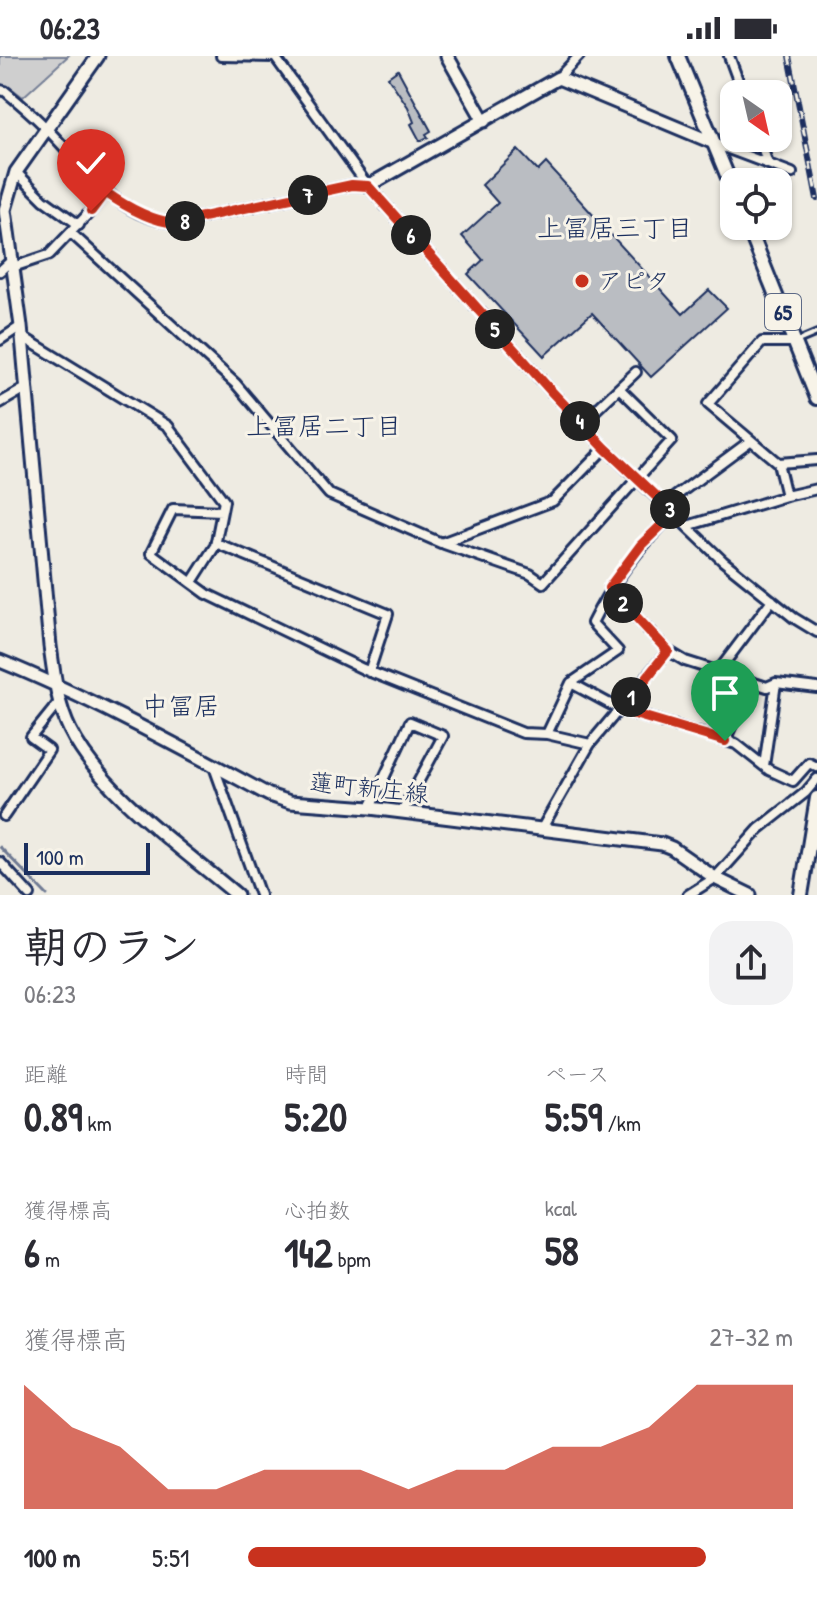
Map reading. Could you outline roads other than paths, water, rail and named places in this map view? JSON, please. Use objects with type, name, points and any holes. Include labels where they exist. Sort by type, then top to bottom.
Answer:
[{"type":"main road","points":[[678,56],[724,168]]},
{"type":"main road","name":"65","points":[[754,240],[817,398]]},
{"type":"main road","points":[[801,895],[817,798]]},
{"type":"street","points":[[98,56],[16,172],[2,208],[22,332],[56,684],[74,738],[99,774],[237,895]]},
{"type":"street","points":[[221,56],[275,57],[368,186],[605,448],[723,561],[817,632]]},
{"type":"street","points":[[447,56],[484,121]]},
{"type":"street","points":[[0,90],[47,128],[105,192],[135,211],[175,223],[352,185],[368,186],[558,78],[578,56]]},
{"type":"street","points":[[729,56],[738,80]]},
{"type":"street","points":[[558,78],[779,168]]},
{"type":"street","points":[[764,152],[768,164]]},
{"type":"street","points":[[16,172],[44,200],[79,225]]},
{"type":"street","points":[[0,271],[13,264],[49,255],[79,225],[105,192]]},
{"type":"street","points":[[71,233],[236,384],[329,494],[444,544],[530,574],[543,583],[672,440],[619,388]]},
{"type":"street","points":[[0,340],[22,332]]},
{"type":"street","points":[[22,332],[168,426],[224,501],[216,543],[192,582]]},
{"type":"street","points":[[786,496],[778,463],[708,404],[762,342],[795,342]]},
{"type":"street","points":[[582,423],[636,372]]},
{"type":"street","points":[[0,403],[26,388]]},
{"type":"street","points":[[665,504],[750,441]]},
{"type":"street","points":[[444,544],[553,501],[605,448]]},
{"type":"street","points":[[778,463],[817,460]]},
{"type":"street","points":[[687,526],[817,489]]},
{"type":"street","points":[[222,511],[173,509],[151,553],[207,594],[369,672],[523,733],[547,734],[590,744]]},
{"type":"street","points":[[547,734],[571,683],[618,651],[592,623],[609,588],[641,545],[674,513]]},
{"type":"street","points":[[216,543],[388,614],[369,672]]},
{"type":"street","points":[[609,588],[668,651],[685,661],[767,687],[776,683],[817,688]]},
{"type":"street","points":[[717,673],[772,600]]},
{"type":"street","points":[[541,830],[590,744],[668,651]]},
{"type":"street","name":"蓮町新庄線","points":[[0,661],[56,684],[269,795],[290,802],[370,808],[662,844],[715,878],[750,895]]},
{"type":"street","points":[[725,741],[751,682]]},
{"type":"street","points":[[571,683],[621,710],[736,744],[764,766],[793,781],[809,763],[817,767]]},
{"type":"street","points":[[764,766],[776,683]]},
{"type":"street","points":[[4,816],[49,750],[31,737],[60,701]]},
{"type":"street","points":[[370,808],[410,722],[443,736],[402,812]]},
{"type":"street","points":[[212,763],[260,895]]},
{"type":"street","points":[[688,895],[715,878],[759,829],[806,792],[817,779]]},
{"type":"street","points":[[0,862],[30,895]]},
{"type":"lane","points":[[795,342],[817,333]]},
{"type":"waterway","points":[[0,847],[47,895]]},
{"type":"railway","points":[[789,56],[817,199]]},
{"type":"place","name":"アピタ","points":[[582,281]]},
{"type":"district","name":"上冨居三丁目","points":[[615,228]]},
{"type":"district","name":"上冨居二丁目","points":[[324,426]]},
{"type":"district","name":"中冨居","points":[[181,706]]}]
